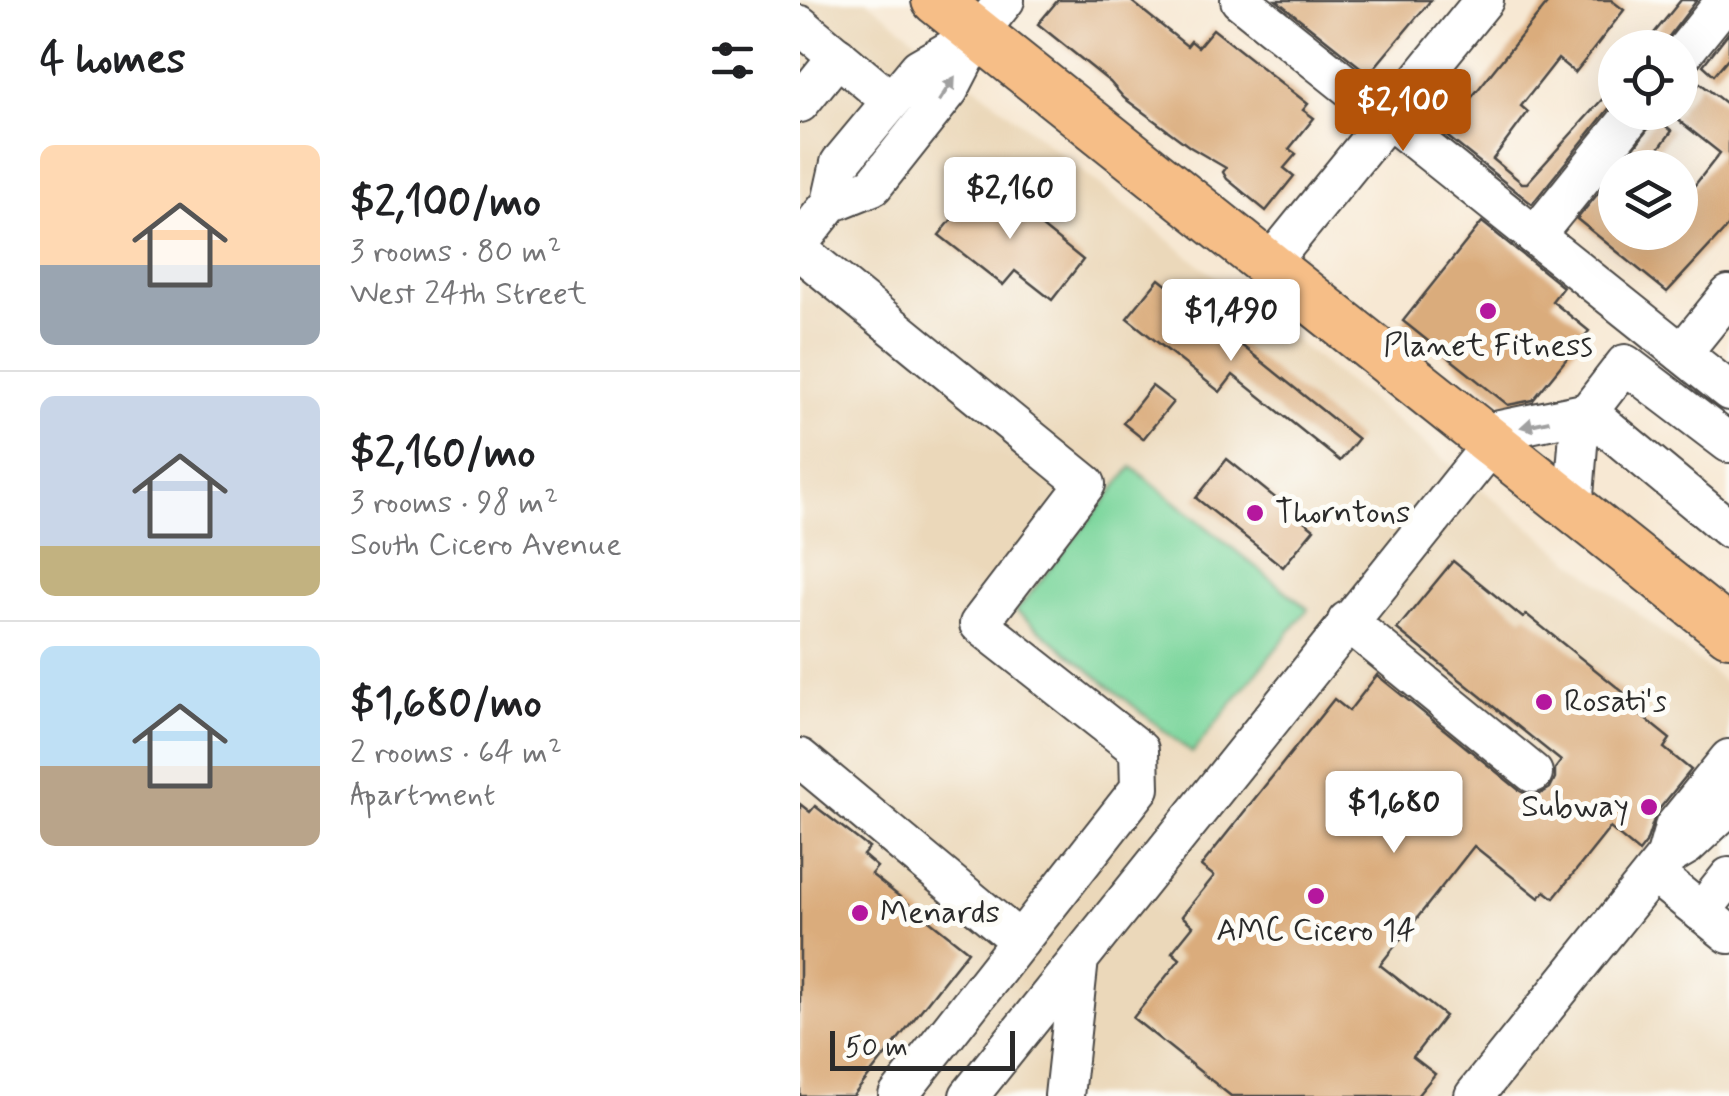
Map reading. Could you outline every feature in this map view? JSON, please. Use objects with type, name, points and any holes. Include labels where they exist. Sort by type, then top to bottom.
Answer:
[{"type":"main road","points":[[937,0],[991,17],[1268,266],[1729,632]]},
{"type":"street","points":[[1268,266],[1484,0]]},
{"type":"street","points":[[1698,35],[1726,0]]},
{"type":"street","points":[[1246,2],[1729,391]]},
{"type":"street","points":[[800,242],[831,204],[840,163],[918,68],[991,17]]},
{"type":"street","points":[[831,204],[873,186],[949,90],[991,17]]},
{"type":"street","points":[[800,25],[892,100]]},
{"type":"street","points":[[800,103],[838,56]]},
{"type":"street","points":[[1535,236],[1620,130]]},
{"type":"street","points":[[800,251],[1096,492],[980,624],[1139,750],[1140,788],[898,1096]]},
{"type":"street","points":[[1682,353],[1729,294]]},
{"type":"street","points":[[1573,508],[1579,433],[1588,412],[1625,364],[1729,443]]},
{"type":"street","points":[[969,1096],[1347,621],[1486,439],[1588,412]]},
{"type":"street","points":[[1588,412],[1729,529]]},
{"type":"street","points":[[1347,621],[1533,773]]},
{"type":"street","points":[[800,758],[1020,941]]},
{"type":"street","points":[[1659,866],[1674,827],[1729,759]]},
{"type":"street","points":[[1474,1096],[1659,866],[1729,806]]},
{"type":"street","points":[[1659,866],[1715,923],[1729,877]]},
{"type":"street","points":[[1064,1096],[1079,960]]},
{"type":"shaded area","points":[[800,0],[867,0],[1729,686],[1729,1096],[800,1096]]},
{"type":"green space","points":[[1132,467],[1308,609],[1192,753],[1016,611]]},
{"type":"building","points":[[1058,0],[1130,0],[1187,46],[1191,41],[1198,47],[1213,29],[1308,104],[1303,110],[1314,118],[1289,149],[1296,154],[1284,168],[1294,176],[1266,211],[1227,179],[1223,172],[1226,168],[1190,147],[1124,98],[1038,24]]},
{"type":"building","points":[[1276,0],[1431,0],[1369,74]]},
{"type":"building","points":[[1550,0],[1611,0],[1624,10],[1608,30],[1598,30],[1598,43],[1575,73],[1558,59],[1521,106],[1528,112],[1493,159],[1527,183],[1598,104],[1598,122],[1532,204],[1443,133]]},
{"type":"building","points":[[1681,0],[1697,0],[1674,30],[1657,30]]},
{"type":"building","points":[[1729,32],[1729,57],[1714,75],[1703,65]]},
{"type":"building","points":[[1700,83],[1729,106],[1729,225],[1667,292],[1615,250],[1698,250],[1698,181],[1720,153],[1691,130],[1698,130]]},
{"type":"building","points":[[1647,130],[1672,131],[1658,150],[1632,150]]},
{"type":"building","points":[[984,180],[1083,260],[1052,300],[1015,271],[1003,285],[939,235]]},
{"type":"building","points":[[1598,194],[1598,236],[1577,219]]},
{"type":"building","name":"Planet Fitness","points":[[1482,222],[1563,287],[1552,301],[1589,331],[1533,400],[1508,405],[1403,321]]},
{"type":"building","name":"Thorntons","points":[[1159,279],[1358,439],[1340,461],[1233,375],[1220,392],[1127,318]]},
{"type":"building","points":[[1152,386],[1173,402],[1143,439],[1123,423]]},
{"type":"building","name":"Thorntons","points":[[1227,459],[1314,529],[1283,567],[1196,498]]},
{"type":"building","points":[[1453,561],[1633,700],[1629,706],[1670,739],[1664,748],[1691,770],[1656,813],[1639,852],[1610,828],[1554,898],[1545,891],[1539,898],[1474,846],[1380,965],[1445,1016],[1413,1057],[1435,1074],[1417,1096],[1231,1096],[1133,1018],[1180,959],[1172,952],[1193,926],[1182,916],[1214,876],[1201,866],[1334,699],[1349,711],[1377,675],[1520,791],[1532,797],[1550,788],[1555,778],[1561,761],[1397,629]]},
{"type":"building","name":"Menards","points":[[800,804],[810,812],[815,806],[869,848],[863,855],[877,867],[871,874],[968,951],[853,1096],[800,1096]]},
{"type":"place","name":"Planet Fitness","points":[[1488,311]]},
{"type":"place","name":"Thorntons","points":[[1255,513]]},
{"type":"place","name":"Rosati's","points":[[1544,702]]},
{"type":"place","name":"Subway","points":[[1649,807]]},
{"type":"place","name":"AMC Cicero 14","points":[[1316,896]]},
{"type":"place","name":"Menards","points":[[860,913]]}]
